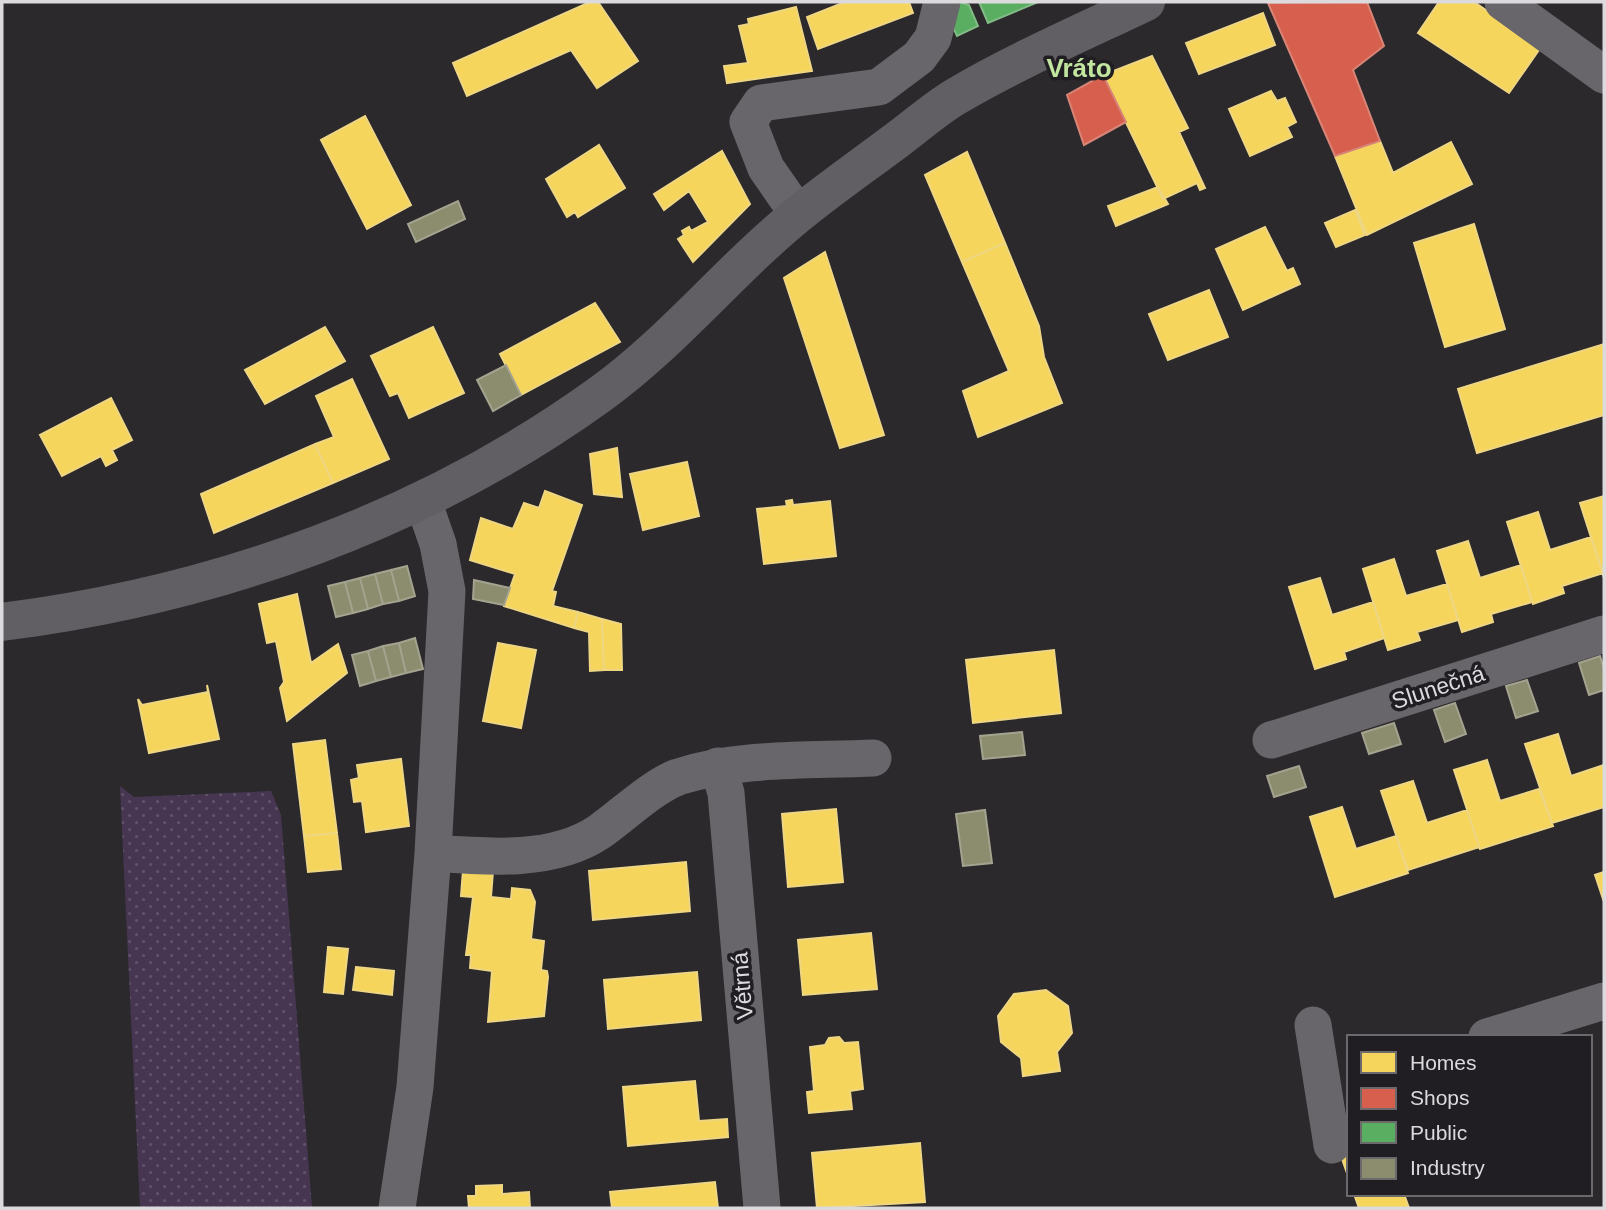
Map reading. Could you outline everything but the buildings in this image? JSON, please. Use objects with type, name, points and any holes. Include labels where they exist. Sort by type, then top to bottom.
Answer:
[{"type":"main road","points":[[2,622],[158,595],[340,537],[423,501],[533,440],[601,394],[655,350],[798,214],[955,97],[1146,2]]},
{"type":"street","points":[[798,214],[765,168],[748,122],[761,103],[879,87],[919,57],[933,38],[942,2]]},
{"type":"street","points":[[1503,2],[1604,75]]},
{"type":"street","points":[[397,1208],[415,1087],[433,853],[447,590],[438,544],[423,501]]},
{"type":"street","name":"Slunečná","points":[[1271,740],[1604,634]]},
{"type":"street","points":[[433,853],[493,858],[561,847],[596,834],[674,779],[718,766],[873,758]]},
{"type":"street","name":"Větrná","points":[[718,766],[726,793],[762,1208]]},
{"type":"street","points":[[1494,1035],[1604,1001]]},
{"type":"street","points":[[1314,1025],[1336,1083],[1332,1145]]},
{"type":"shaded area","points":[[120,786],[134,797],[271,791],[281,815],[312,1208],[140,1208]]},
{"type":"district","name":"Vráto","points":[[1079,68]]}]
